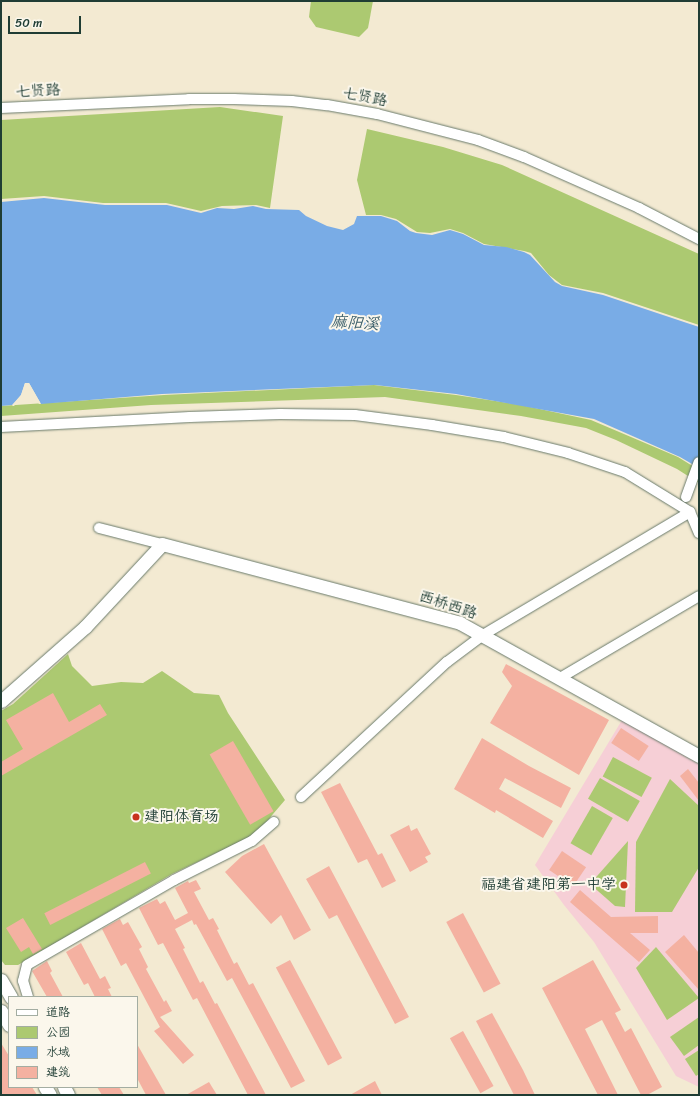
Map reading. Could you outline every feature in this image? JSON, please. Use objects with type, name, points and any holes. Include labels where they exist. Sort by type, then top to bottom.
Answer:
[{"type":"main road","name":"西桥西路","points":[[162,544],[460,623],[699,756]]},
{"type":"main road","points":[[1,701],[85,626],[162,544]]},
{"type":"main road","points":[[1,980],[10,996]]},
{"type":"main road","points":[[1,1011],[8,1023]]},
{"type":"street","name":"七贤路","points":[[1,108],[181,99],[234,99],[292,101],[370,113],[464,136],[524,157],[639,208],[699,239]]},
{"type":"street","points":[[1,427],[190,417],[280,414],[355,415],[504,437],[568,453],[625,472],[690,512],[699,533]]},
{"type":"street","points":[[686,497],[699,462]]},
{"type":"street","points":[[301,797],[447,662],[483,635],[690,512]]},
{"type":"street","points":[[100,528],[162,544]]},
{"type":"street","points":[[560,678],[699,596]]},
{"type":"street","points":[[28,996],[23,981],[27,965],[174,880],[252,841],[274,822]]},
{"type":"shaded area","name":"福建省建阳第一中学","points":[[622,720],[699,764],[699,1087],[676,1076],[594,942],[564,905],[535,865]]},
{"type":"green space","points":[[311,1],[373,1],[368,28],[359,37],[316,27],[309,17]]},
{"type":"green space","points":[[220,107],[283,116],[270,208],[256,205],[222,206],[201,211],[166,203],[103,203],[44,196],[1,199],[1,120]]},
{"type":"green space","points":[[367,129],[443,147],[502,165],[699,254],[699,325],[603,293],[562,285],[549,275],[531,253],[484,244],[463,233],[450,229],[430,233],[417,232],[396,219],[381,215],[366,215],[357,180]]},
{"type":"green space","points":[[374,385],[521,405],[591,420],[678,457],[699,470],[699,483],[677,469],[616,440],[586,428],[521,416],[385,397],[151,405],[1,416],[1,406],[164,395]]},
{"type":"green space","name":"建阳体育场","points":[[68,654],[72,666],[92,686],[121,682],[143,683],[162,671],[194,693],[219,695],[228,713],[285,800],[256,834],[172,874],[18,965],[5,965],[1,960],[1,711],[13,704]]},
{"type":"green space","points":[[613,757],[652,778],[642,797],[603,776]]},
{"type":"green space","points":[[600,778],[640,801],[628,822],[588,799]]},
{"type":"green space","points":[[670,779],[699,806],[699,867],[672,912],[635,912],[636,842]]},
{"type":"green space","points":[[592,806],[613,818],[591,855],[570,843]]},
{"type":"green space","points":[[628,841],[625,907],[615,906],[590,884]]},
{"type":"green space","points":[[656,947],[699,998],[667,1020],[636,968]]},
{"type":"green space","points":[[699,1017],[699,1045],[684,1056],[670,1037]]},
{"type":"green space","points":[[699,1050],[699,1074],[696,1076],[685,1059]]},
{"type":"water","name":"麻阳溪","points":[[44,198],[105,205],[167,205],[201,213],[217,208],[234,209],[253,206],[266,209],[299,210],[306,216],[327,226],[343,230],[354,224],[357,216],[381,216],[397,221],[410,231],[416,233],[432,235],[450,230],[463,234],[484,245],[506,247],[524,252],[530,255],[555,282],[562,286],[603,295],[699,327],[699,468],[680,457],[594,419],[456,394],[375,385],[162,394],[41,404],[29,383],[25,383],[21,395],[12,405],[1,406],[1,202]]},
{"type":"pier","points":[[25,383],[29,383],[41,404],[39,404],[26,385],[22,396],[14,406],[12,406],[21,395]]},
{"type":"building","points":[[506,664],[609,720],[579,775],[490,723],[512,686],[502,672]]},
{"type":"building","points":[[53,693],[69,722],[100,704],[107,715],[1,776],[1,762],[23,749],[6,720]]},
{"type":"building","points":[[621,728],[649,746],[639,761],[611,743]]},
{"type":"building","points":[[482,738],[529,766],[571,788],[561,808],[505,778],[499,789],[553,821],[543,838],[496,810],[495,813],[454,789]]},
{"type":"building","points":[[233,741],[274,811],[250,825],[210,754]]},
{"type":"building","points":[[688,769],[699,783],[699,801],[680,776]]},
{"type":"building","points":[[340,783],[378,855],[382,853],[396,881],[382,888],[367,859],[358,863],[321,792]]},
{"type":"building","points":[[409,825],[411,831],[417,828],[431,854],[425,857],[428,862],[410,872],[390,835]]},
{"type":"building","points":[[264,844],[311,930],[294,940],[281,915],[271,924],[225,872],[242,856]]},
{"type":"building","points":[[562,851],[586,867],[573,886],[549,870]]},
{"type":"building","points":[[145,862],[151,874],[50,925],[44,913]]},
{"type":"building","points":[[329,866],[409,1017],[395,1024],[337,915],[329,919],[306,879]]},
{"type":"building","points":[[196,880],[201,889],[194,892],[209,920],[213,918],[219,929],[217,930],[234,964],[237,962],[249,985],[253,983],[305,1081],[291,1088],[232,978],[227,981],[196,924],[194,925],[192,920],[175,929],[200,983],[203,981],[215,1004],[217,1003],[266,1095],[248,1095],[197,998],[193,1000],[163,943],[158,945],[139,908],[157,899],[160,904],[165,901],[175,920],[188,913],[175,888],[188,881],[189,883]]},
{"type":"building","points":[[580,890],[611,917],[658,916],[658,933],[630,933],[650,950],[639,962],[570,902]]},
{"type":"building","points":[[463,913],[501,984],[484,993],[446,922]]},
{"type":"building","points":[[23,918],[42,949],[33,954],[29,947],[21,952],[6,928]]},
{"type":"building","points":[[120,919],[123,925],[128,922],[142,947],[139,949],[148,967],[146,969],[164,1002],[166,1000],[172,1011],[160,1017],[194,1055],[183,1064],[154,1031],[160,1027],[126,963],[121,966],[102,929]]},
{"type":"building","points":[[684,935],[699,953],[699,990],[665,952]]},
{"type":"building","points":[[81,943],[100,979],[105,976],[111,988],[108,989],[112,996],[94,996],[88,983],[84,985],[66,952]]},
{"type":"building","points":[[290,960],[342,1058],[328,1066],[276,968]]},
{"type":"building","points":[[593,960],[621,1010],[615,1013],[625,1032],[631,1028],[662,1087],[647,1095],[641,1095],[602,1020],[585,1029],[618,1095],[598,1095],[542,988]]},
{"type":"building","points":[[47,961],[52,971],[50,973],[62,996],[46,996],[32,971]]},
{"type":"building","points":[[492,1013],[535,1095],[514,1095],[476,1021]]},
{"type":"building","points":[[463,1031],[494,1086],[480,1093],[450,1038]]},
{"type":"building","points":[[1,1043],[8,1054],[8,1088],[33,1088],[37,1095],[3,1095],[1,1092]]},
{"type":"building","points":[[138,1046],[166,1095],[146,1095],[138,1080]]},
{"type":"building","points":[[375,1081],[382,1095],[350,1095]]},
{"type":"building","points":[[209,1082],[217,1095],[186,1095]]},
{"type":"building","points":[[98,1088],[120,1088],[124,1095],[102,1095]]},
{"type":"place","name":"建阳体育场","points":[[136,817]]},
{"type":"place","name":"福建省建阳第一中学","points":[[624,885]]}]
